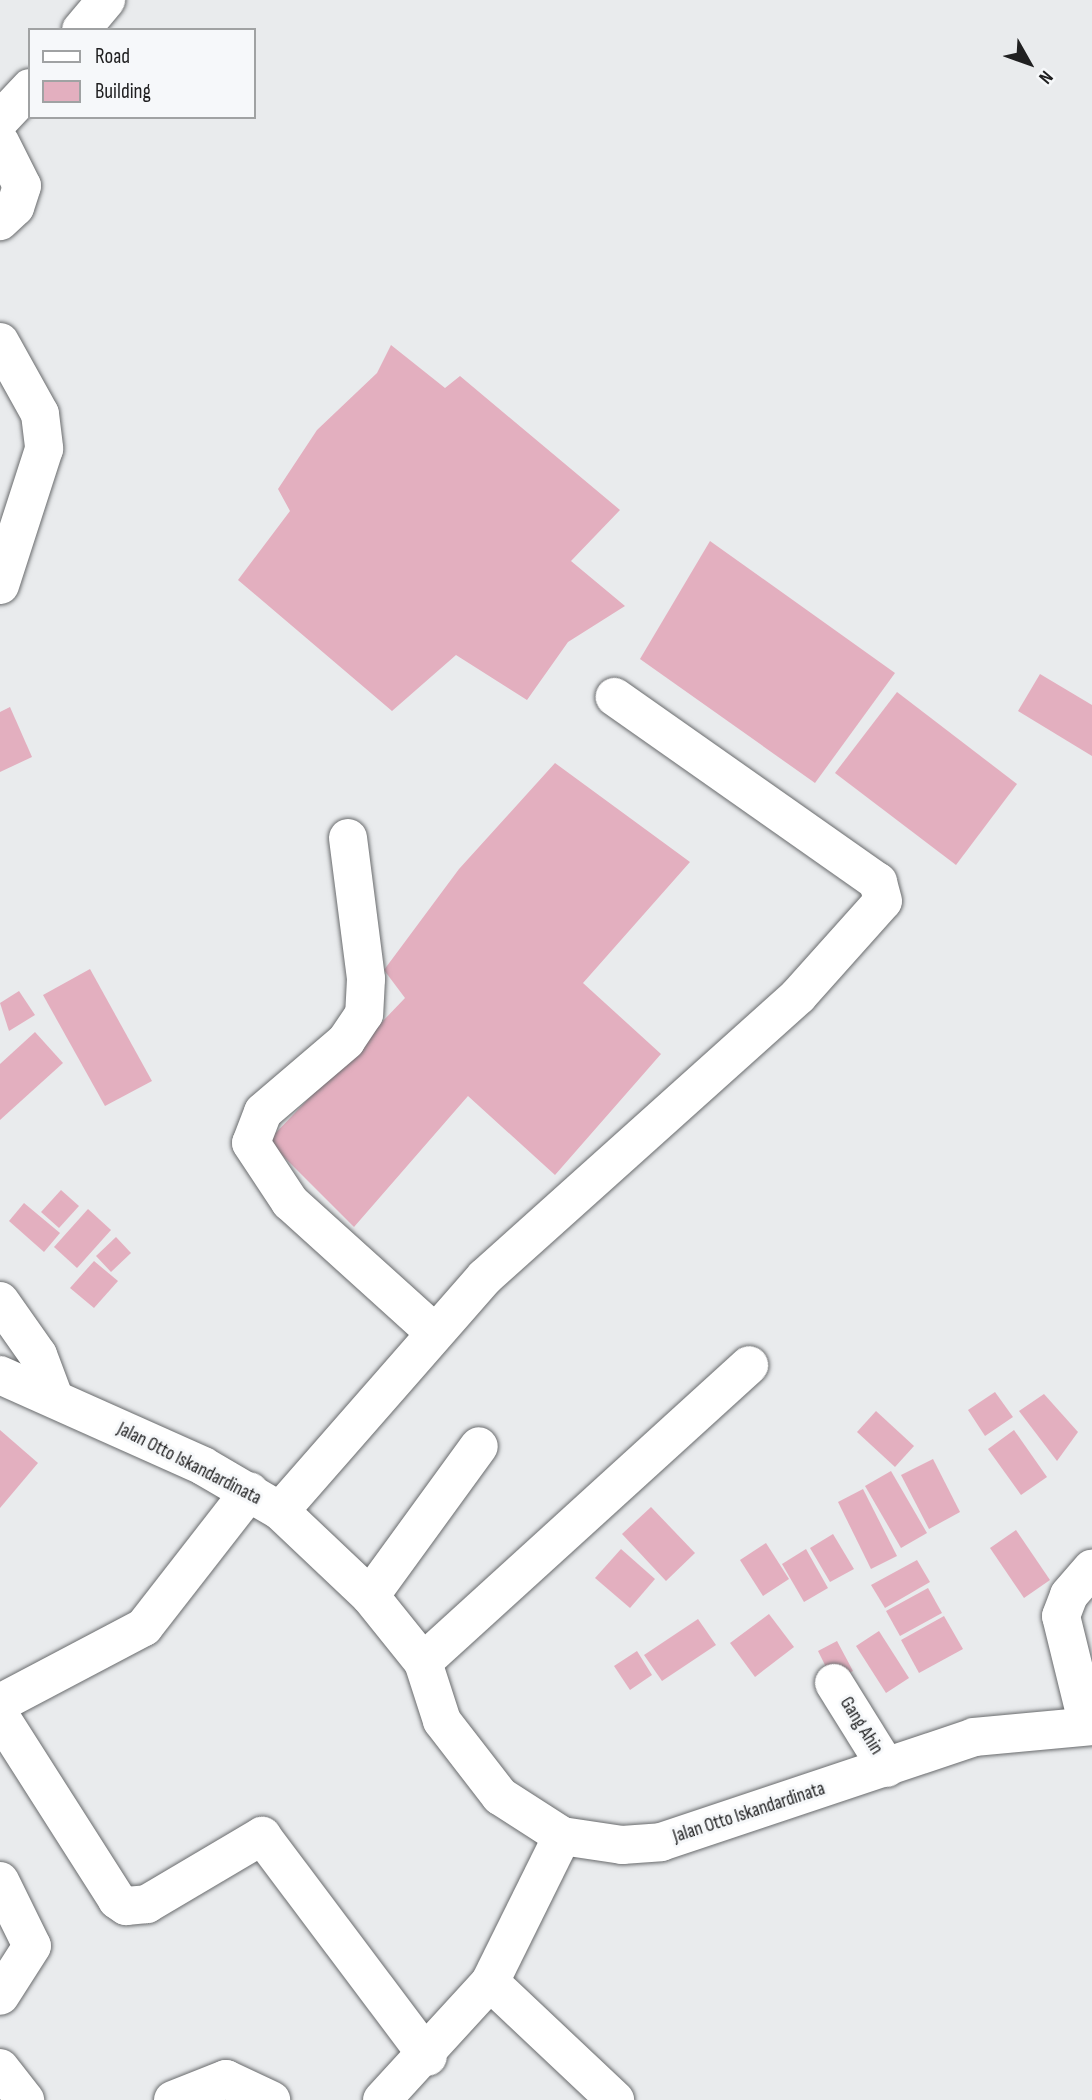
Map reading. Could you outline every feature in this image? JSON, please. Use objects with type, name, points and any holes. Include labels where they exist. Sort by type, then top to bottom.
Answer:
[{"type":"street","points":[[84,28],[106,0]]},
{"type":"street","points":[[0,120],[28,90]]},
{"type":"street","points":[[0,142],[22,186],[15,207],[0,221]]},
{"type":"street","points":[[0,342],[40,414],[44,449],[0,585]]},
{"type":"street","points":[[0,1703],[144,1627],[432,1331],[798,996],[883,901],[878,882],[615,697]]},
{"type":"street","points":[[348,838],[366,979],[364,1014],[346,1041],[263,1112],[251,1143],[290,1202],[432,1331]]},
{"type":"street","points":[[0,1301],[38,1355],[45,1392]]},
{"type":"street","points":[[423,1662],[748,1365]]},
{"type":"street","name":"Jalan Otto Iskandardinata","points":[[0,1375],[45,1392],[265,1501],[370,1596],[423,1662],[442,1721],[466,1754],[513,1807],[562,1836],[622,1845],[662,1842],[974,1737],[1090,1726]]},
{"type":"street","points":[[370,1596],[479,1446]]},
{"type":"street","points":[[1090,1726],[1061,1616],[1069,1595],[1092,1569]]},
{"type":"street","name":"Gang Ahin","points":[[834,1683],[887,1768]]},
{"type":"street","points":[[0,1716],[117,1900],[126,1906],[147,1904],[262,1836],[428,2057]]},
{"type":"street","points":[[382,2100],[428,2057],[490,1982],[562,1836]]},
{"type":"street","points":[[0,1881],[32,1945],[21,1972],[0,1996]]},
{"type":"street","points":[[490,1982],[615,2100]]},
{"type":"street","points":[[0,2067],[25,2100]]},
{"type":"street","points":[[173,2100],[226,2079],[271,2100]]},
{"type":"building","points":[[391,345],[445,388],[460,376],[620,510],[571,561],[625,606],[568,642],[527,700],[456,655],[392,711],[238,580],[290,511],[278,489],[317,430],[377,373]]},
{"type":"building","points":[[710,541],[895,673],[815,783],[640,659]]},
{"type":"building","points":[[1040,674],[1092,705],[1092,756],[1018,711]]},
{"type":"building","points":[[897,692],[1017,784],[956,865],[835,773]]},
{"type":"building","points":[[10,707],[32,757],[0,772],[0,712]]},
{"type":"building","points":[[555,763],[690,862],[583,983],[661,1054],[555,1175],[468,1096],[354,1227],[268,1141],[405,998],[384,970],[459,869]]},
{"type":"building","points":[[90,969],[152,1081],[105,1106],[43,995]]},
{"type":"building","points":[[19,991],[35,1015],[9,1031],[0,1003]]},
{"type":"building","points":[[35,1032],[63,1063],[0,1120],[0,1064]]},
{"type":"building","points":[[61,1190],[79,1206],[59,1228],[41,1212]]},
{"type":"building","points":[[24,1203],[60,1233],[44,1252],[9,1221]]},
{"type":"building","points":[[88,1209],[111,1230],[77,1268],[54,1247]]},
{"type":"building","points":[[116,1237],[131,1253],[111,1272],[96,1256]]},
{"type":"building","points":[[94,1261],[118,1281],[94,1308],[70,1288]]},
{"type":"building","points":[[995,1392],[1013,1417],[985,1436],[968,1410]]},
{"type":"building","points":[[1044,1394],[1078,1432],[1057,1461],[1019,1411]]},
{"type":"building","points":[[876,1411],[914,1446],[895,1467],[857,1432]]},
{"type":"building","points":[[0,1430],[38,1463],[0,1508]]},
{"type":"building","points":[[1014,1430],[1047,1477],[1021,1495],[988,1449]]},
{"type":"building","points":[[933,1459],[960,1512],[929,1529],[901,1475]]},
{"type":"building","points":[[891,1471],[927,1533],[901,1548],[865,1486]]},
{"type":"building","points":[[863,1489],[897,1556],[871,1569],[838,1502]]},
{"type":"building","points":[[651,1507],[695,1553],[666,1581],[622,1534]]},
{"type":"building","points":[[1016,1530],[1050,1580],[1024,1598],[990,1548]]},
{"type":"building","points":[[833,1534],[854,1569],[830,1582],[810,1548]]},
{"type":"building","points":[[766,1543],[789,1579],[763,1596],[740,1560]]},
{"type":"building","points":[[621,1549],[655,1579],[630,1608],[595,1578]]},
{"type":"building","points":[[806,1549],[828,1588],[804,1602],[782,1564]]},
{"type":"building","points":[[917,1560],[930,1582],[885,1608],[871,1585]]},
{"type":"building","points":[[928,1588],[942,1613],[900,1636],[886,1611]]},
{"type":"building","points":[[769,1614],[794,1647],[755,1677],[730,1643]]},
{"type":"building","points":[[944,1616],[963,1649],[919,1673],[901,1640]]},
{"type":"building","points":[[698,1619],[716,1645],[662,1681],[644,1655]]},
{"type":"building","points":[[879,1631],[909,1678],[886,1693],[856,1646]]},
{"type":"building","points":[[837,1641],[853,1671],[833,1681],[818,1651]]},
{"type":"building","points":[[637,1651],[652,1675],[630,1690],[614,1666]]}]
